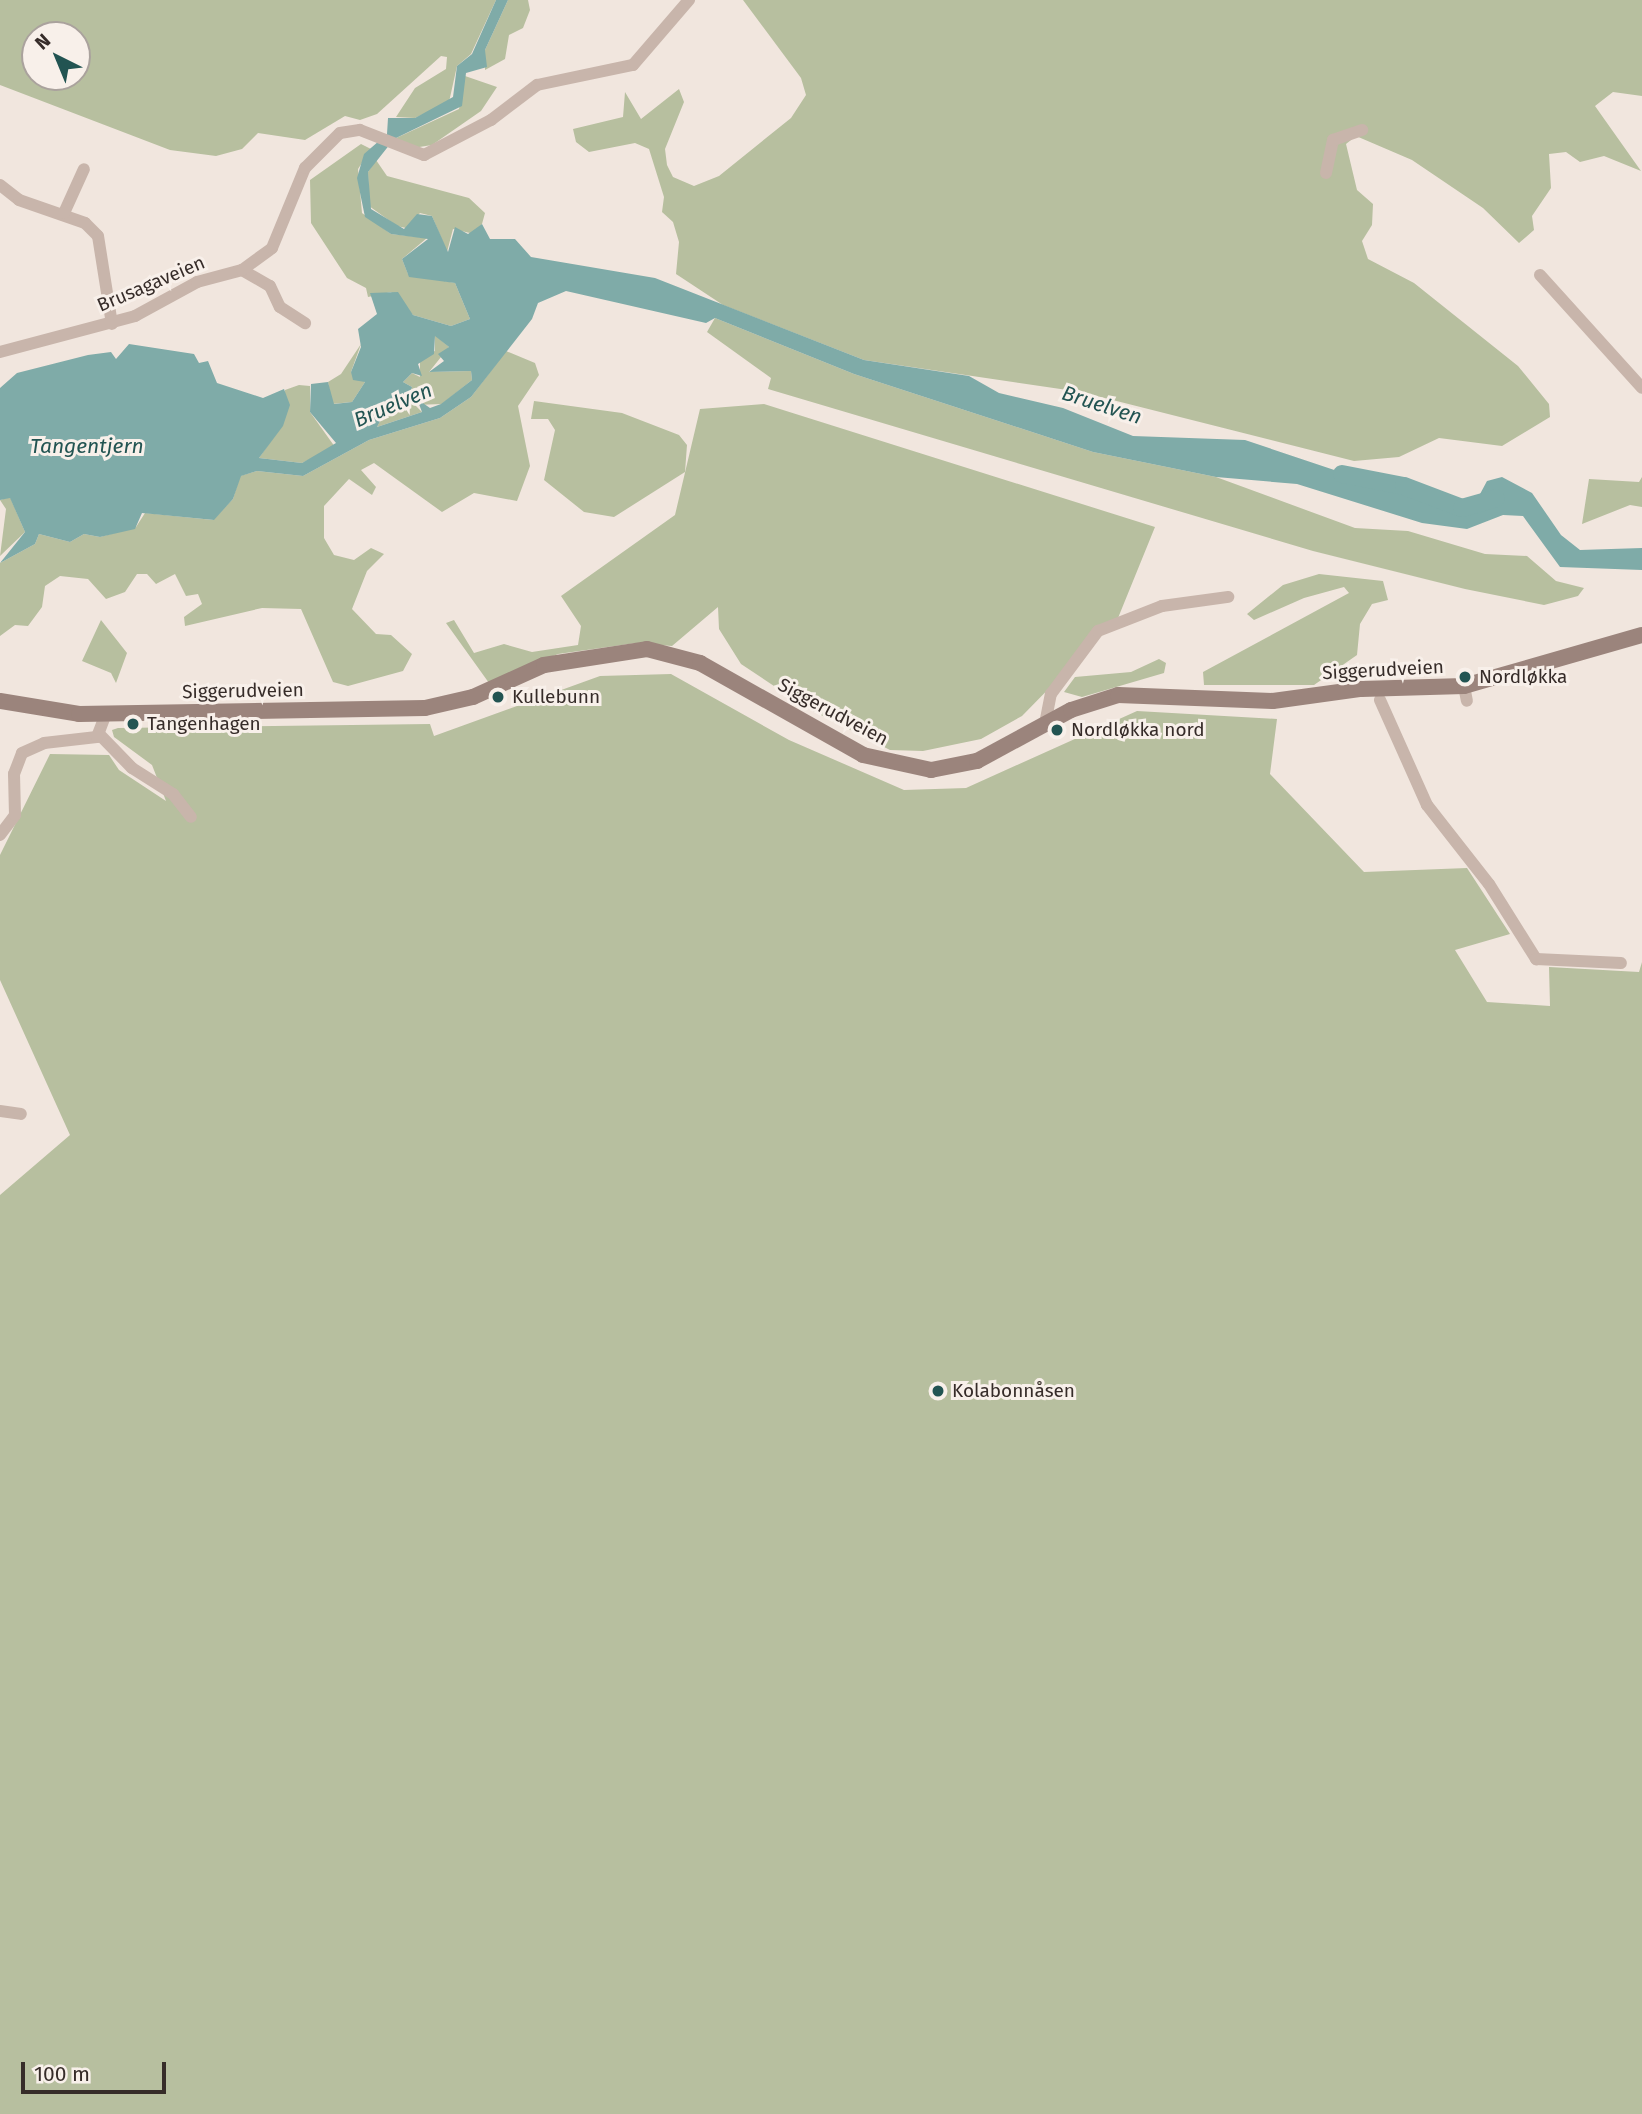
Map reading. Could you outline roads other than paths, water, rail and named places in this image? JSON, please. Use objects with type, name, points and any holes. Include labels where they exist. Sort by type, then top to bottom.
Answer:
[{"type":"main road","name":"Siggerudveien","points":[[0,701],[50,712],[106,714],[425,708],[467,699],[544,664],[647,649],[700,663],[853,750],[901,767],[966,765],[1094,701],[1138,692],[1273,701],[1348,690],[1466,694],[1642,635]]},
{"type":"street","name":"Brusagaveien","points":[[0,352],[112,324],[197,282],[242,270],[272,248],[294,190],[323,145],[349,130],[380,139],[393,148],[424,155],[491,120],[537,85],[633,65],[689,0]]},
{"type":"street","points":[[1326,173],[1333,140],[1362,130]]},
{"type":"street","points":[[64,213],[84,169]]},
{"type":"street","points":[[0,185],[19,200],[64,213],[98,236],[112,324]]},
{"type":"street","points":[[242,270],[270,286],[280,307],[305,323]]},
{"type":"street","points":[[1540,275],[1642,388]]},
{"type":"street","points":[[1045,724],[1051,694],[1098,631],[1162,606],[1228,597]]},
{"type":"street","points":[[1380,700],[1407,747],[1427,805],[1489,884],[1536,959],[1621,963]]},
{"type":"street","points":[[100,735],[106,714]]},
{"type":"street","points":[[100,735],[191,817]]},
{"type":"street","points":[[0,835],[15,815],[14,774],[22,753],[44,743],[100,735]]},
{"type":"street","points":[[0,1111],[22,1114]]},
{"type":"water","name":"Tangentjern","points":[[496,0],[508,0],[485,50],[487,67],[466,73],[462,106],[394,139],[368,172],[371,209],[404,229],[417,214],[432,216],[448,252],[455,227],[468,234],[482,224],[490,239],[515,239],[531,257],[655,278],[864,360],[969,376],[999,393],[1063,408],[1133,436],[1245,440],[1424,500],[1472,509],[1487,481],[1502,477],[1532,493],[1561,535],[1580,550],[1642,548],[1642,570],[1560,567],[1523,516],[1503,515],[1467,529],[1422,523],[1297,484],[1216,477],[1093,452],[854,374],[715,318],[706,323],[566,291],[538,303],[532,319],[471,397],[440,418],[369,440],[303,476],[257,471],[241,476],[233,499],[214,520],[142,513],[135,529],[100,537],[84,534],[70,542],[39,534],[35,544],[0,563],[25,532],[10,498],[0,500],[0,388],[17,373],[88,355],[111,352],[116,359],[129,344],[194,354],[199,363],[208,361],[217,383],[263,398],[284,389],[290,405],[283,426],[259,458],[302,463],[336,443],[310,412],[311,384],[328,382],[334,404],[352,402],[365,382],[353,380],[351,372],[361,347],[358,329],[377,314],[370,293],[398,292],[413,315],[451,326],[470,319],[455,283],[409,277],[402,259],[428,239],[391,234],[365,217],[357,178],[364,154],[387,134],[388,118],[415,118],[453,97],[457,66],[472,54]],"holes":[[[435,336],[449,347],[438,354],[444,361],[429,372],[471,371],[472,380],[441,404],[430,408],[417,399],[422,412],[377,427],[386,410],[408,404],[412,387],[403,382],[412,373],[422,376],[418,364],[434,354]]]},
{"type":"waterway","name":"Bruelven","points":[[1342,474],[1404,486],[1462,508],[1496,498]]},
{"type":"place","name":"Nordløkka","points":[[1465,677]]},
{"type":"place","name":"Kullebunn","points":[[498,697]]},
{"type":"place","name":"Tangenhagen","points":[[133,724]]},
{"type":"place","name":"Nordløkka nord","points":[[1057,730]]},
{"type":"place","name":"Kolabonnåsen","points":[[938,1391]]}]
